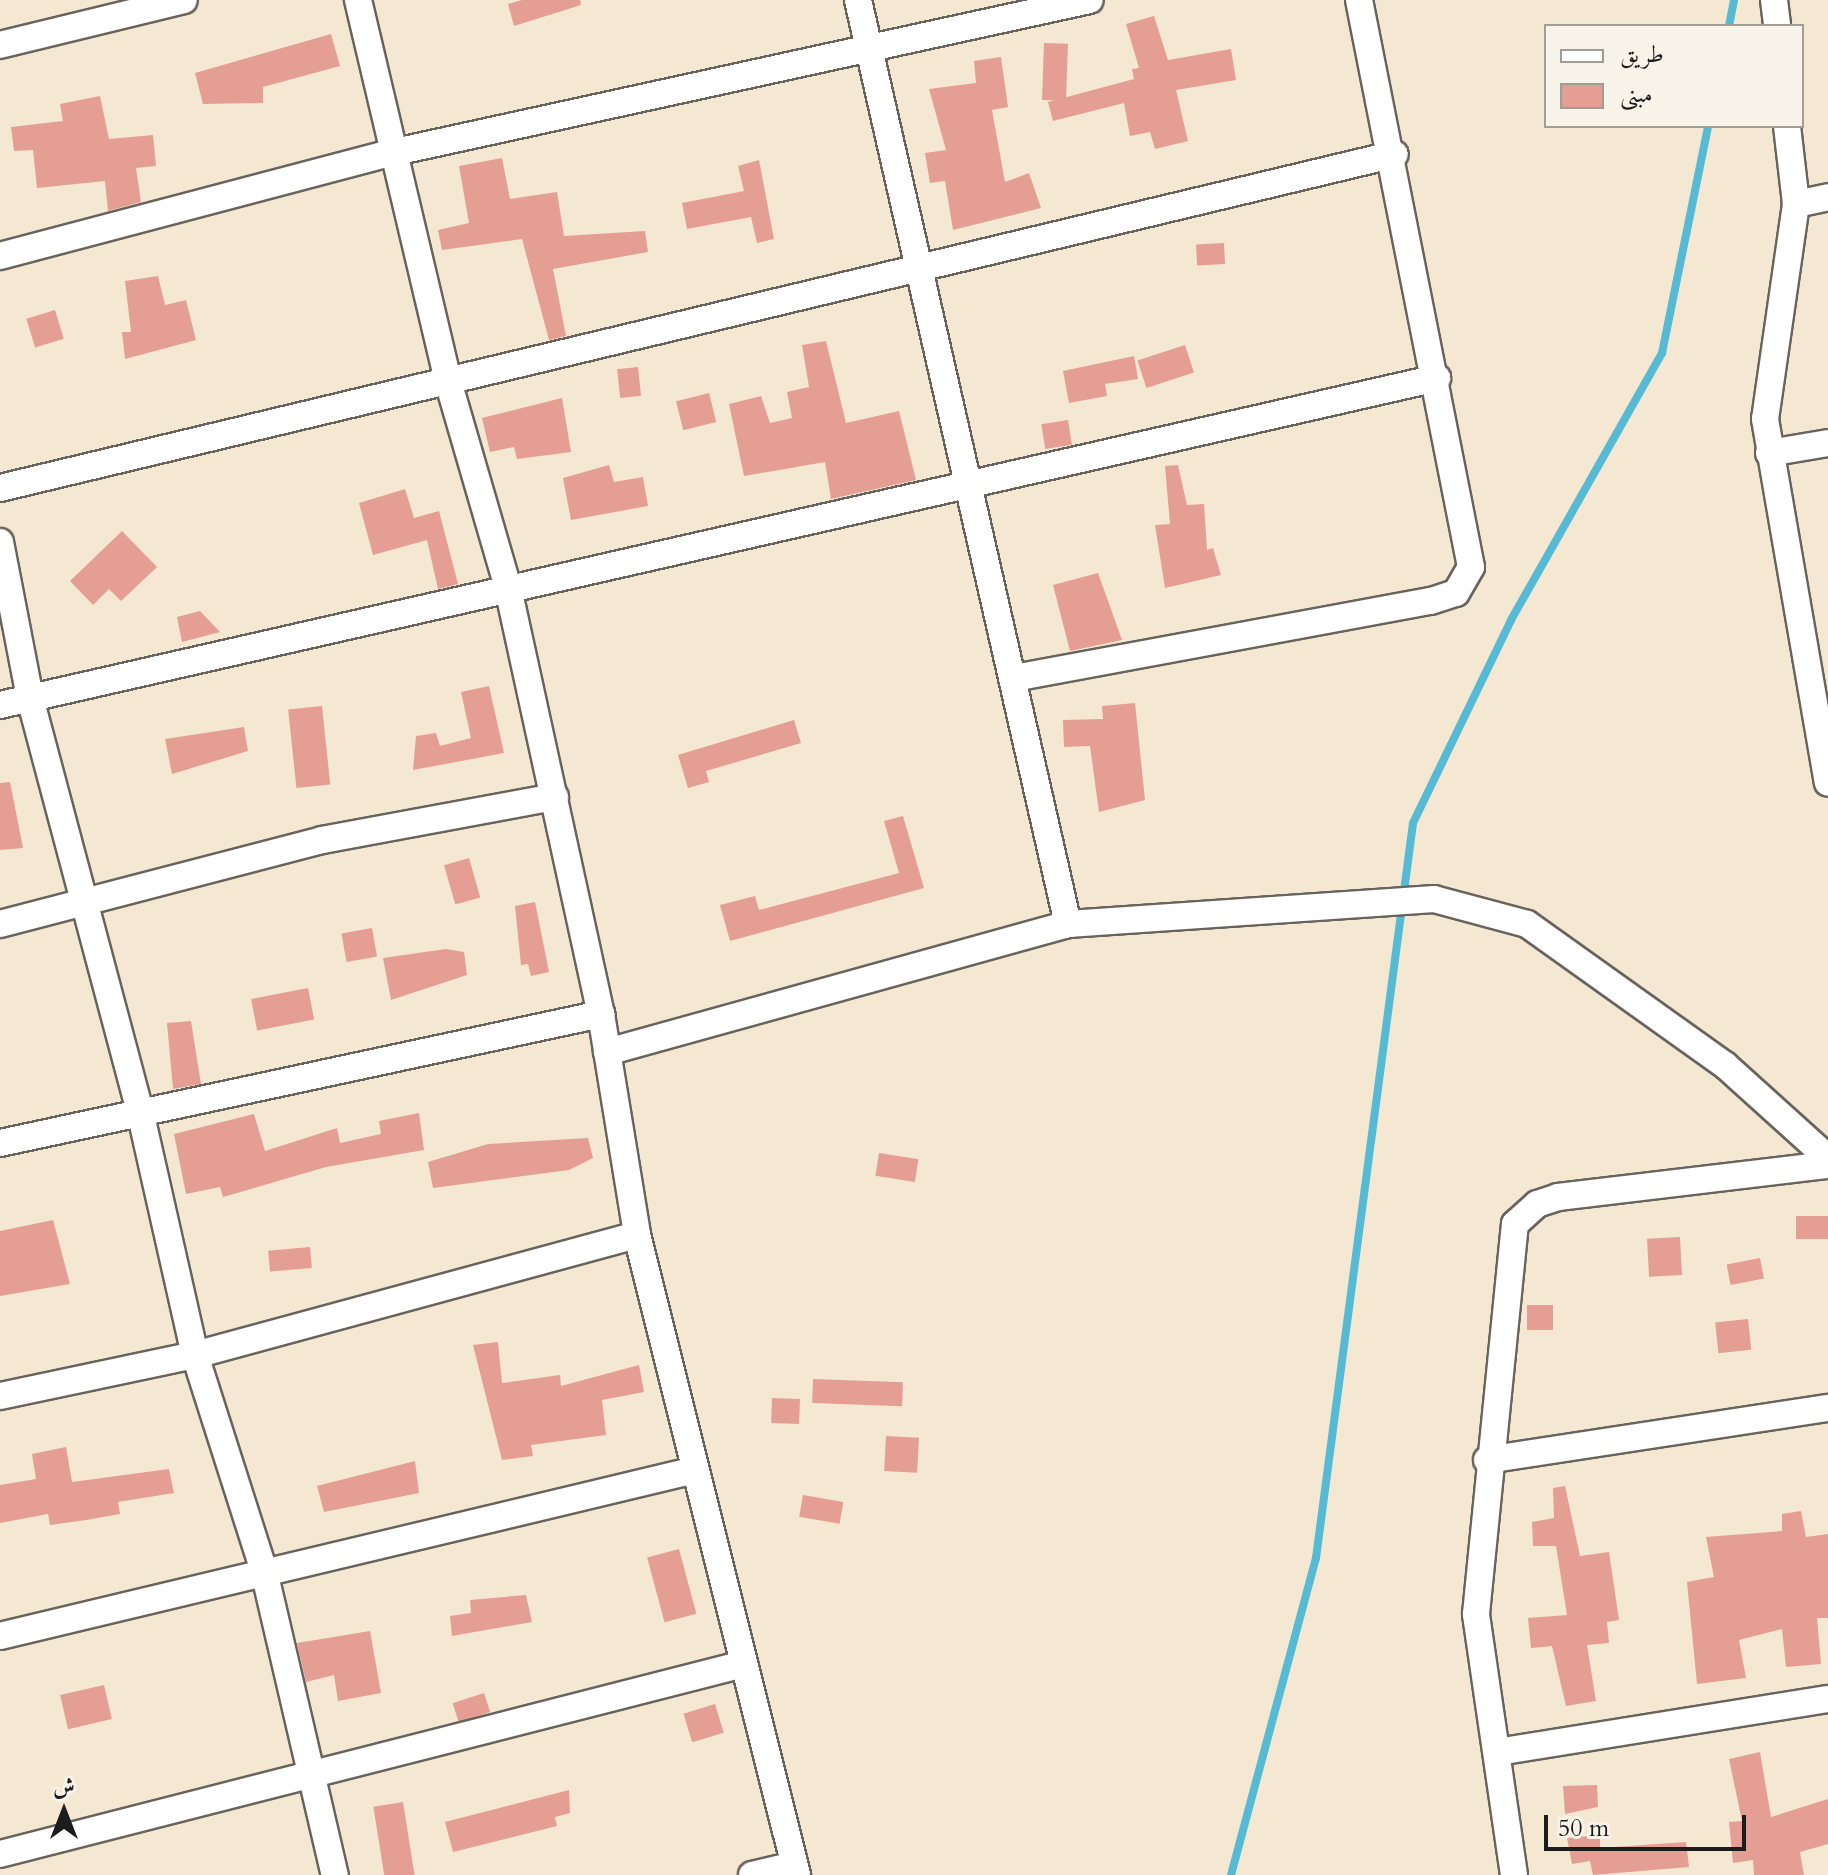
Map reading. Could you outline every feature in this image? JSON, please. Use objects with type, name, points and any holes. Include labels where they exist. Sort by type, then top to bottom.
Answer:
[{"type":"street","points":[[0,45],[184,0]]},
{"type":"street","points":[[358,0],[448,381],[508,588],[601,1014],[637,1235],[796,1870],[752,1875]]},
{"type":"street","points":[[858,0],[1068,924]]},
{"type":"street","points":[[0,256],[395,152],[1090,0]]},
{"type":"street","points":[[1014,678],[1456,593],[1471,567],[1395,154],[1359,0]]},
{"type":"street","points":[[1774,0],[1777,24]]},
{"type":"street","points":[[1787,128],[1796,204],[1765,419],[1769,453],[1823,720],[1828,783]]},
{"type":"street","points":[[0,488],[1395,154]]},
{"type":"street","points":[[1796,204],[1828,197]]},
{"type":"street","points":[[0,705],[508,588],[970,487],[1437,378]]},
{"type":"street","points":[[1769,453],[1828,443]]},
{"type":"street","points":[[0,542],[30,698],[140,1111],[195,1355],[264,1571],[315,1778],[335,1875]]},
{"type":"street","points":[[0,924],[85,906],[322,840],[555,797]]},
{"type":"street","points":[[607,1052],[1068,924],[1434,899],[1484,909],[1527,924],[1700,1048],[1828,1158]]},
{"type":"street","points":[[0,1143],[601,1014]]},
{"type":"street","points":[[1514,1875],[1476,1614],[1487,1460],[1515,1224],[1537,1204],[1828,1165]]},
{"type":"street","points":[[0,1396],[195,1355],[637,1235]]},
{"type":"street","points":[[1487,1460],[1828,1408]]},
{"type":"street","points":[[0,1636],[695,1470]]},
{"type":"street","points":[[0,1854],[315,1778],[744,1664]]},
{"type":"street","points":[[1497,1752],[1828,1699]]},
{"type":"building","points":[[522,0],[580,0],[581,5],[514,26],[508,4]]},
{"type":"building","points":[[1154,16],[1168,60],[1231,49],[1236,80],[1176,90],[1188,141],[1155,149],[1150,132],[1130,136],[1124,103],[1053,121],[1048,102],[1134,79],[1132,69],[1139,68],[1126,24]]},
{"type":"building","points":[[331,34],[340,66],[263,87],[263,103],[203,104],[195,73]]},
{"type":"building","points":[[1044,43],[1068,44],[1066,101],[1042,100]]},
{"type":"building","points":[[1001,57],[1008,107],[992,110],[1005,182],[1029,173],[1041,208],[953,230],[945,181],[930,183],[925,153],[946,150],[929,89],[976,83],[974,61]]},
{"type":"building","points":[[100,96],[109,139],[153,135],[156,166],[136,168],[141,202],[108,211],[105,181],[37,188],[33,150],[14,151],[11,127],[63,121],[60,104]]},
{"type":"building","points":[[502,158],[510,199],[557,192],[564,236],[645,231],[648,252],[553,269],[566,336],[549,340],[522,239],[442,250],[438,230],[469,223],[459,166]]},
{"type":"building","points":[[759,160],[774,239],[757,243],[751,217],[687,229],[682,203],[744,191],[738,166]]},
{"type":"building","points":[[1224,243],[1225,264],[1197,265],[1196,244]]},
{"type":"building","points":[[158,276],[165,305],[186,300],[196,340],[125,359],[122,332],[131,332],[125,281]]},
{"type":"building","points":[[55,310],[64,339],[35,347],[26,319]]},
{"type":"building","points":[[826,341],[846,423],[899,411],[916,480],[831,499],[825,462],[744,476],[729,404],[761,396],[770,423],[792,418],[787,392],[809,387],[802,345]]},
{"type":"building","points":[[1185,345],[1194,373],[1146,388],[1137,360]]},
{"type":"building","points":[[1134,356],[1138,379],[1105,384],[1107,396],[1069,403],[1063,371]]},
{"type":"building","points":[[638,367],[641,396],[620,398],[617,369]]},
{"type":"building","points":[[709,393],[716,422],[683,430],[676,401]]},
{"type":"building","points":[[562,398],[571,452],[517,459],[514,447],[490,452],[482,418]]},
{"type":"building","points":[[1068,420],[1072,445],[1045,449],[1041,424]]},
{"type":"building","points":[[609,465],[614,482],[643,477],[648,506],[571,520],[563,478]]},
{"type":"building","points":[[1178,465],[1187,505],[1204,504],[1207,550],[1213,548],[1221,575],[1165,588],[1155,525],[1170,524],[1165,466]]},
{"type":"building","points":[[405,489],[414,518],[439,511],[458,584],[438,589],[427,540],[373,555],[359,503]]},
{"type":"building","points":[[122,531],[157,567],[121,601],[109,589],[93,605],[70,581]]},
{"type":"building","points":[[1098,573],[1122,640],[1070,651],[1053,585]]},
{"type":"building","points":[[200,611],[220,632],[182,642],[177,617]]},
{"type":"building","points":[[489,686],[504,753],[413,770],[416,736],[436,733],[440,746],[471,738],[461,692]]},
{"type":"building","points":[[1135,703],[1145,800],[1099,812],[1090,746],[1064,747],[1063,720],[1103,719],[1102,706]]},
{"type":"building","points":[[322,706],[330,785],[296,788],[288,710]]},
{"type":"building","points":[[794,720],[801,743],[706,771],[709,782],[688,788],[678,755]]},
{"type":"building","points":[[244,727],[248,751],[172,774],[165,739]]},
{"type":"building","points":[[10,782],[23,848],[0,850],[0,783]]},
{"type":"building","points":[[903,816],[924,888],[730,941],[720,905],[755,896],[759,910],[899,873],[884,821]]},
{"type":"building","points":[[469,858],[480,897],[455,905],[444,865]]},
{"type":"building","points":[[535,902],[549,972],[531,976],[528,964],[521,965],[515,906]]},
{"type":"building","points":[[372,928],[377,957],[347,962],[341,933]]},
{"type":"building","points":[[446,949],[464,952],[467,975],[391,1000],[383,958]]},
{"type":"building","points":[[308,988],[314,1019],[257,1030],[251,999]]},
{"type":"building","points":[[191,1021],[201,1084],[173,1089],[167,1023]]},
{"type":"building","points":[[419,1113],[424,1150],[326,1167],[223,1197],[220,1187],[186,1194],[174,1134],[254,1114],[265,1151],[337,1128],[340,1143],[381,1134],[379,1121]]},
{"type":"building","points":[[588,1138],[593,1158],[569,1170],[433,1188],[428,1162],[488,1144]]},
{"type":"building","points":[[879,1153],[919,1159],[915,1182],[875,1176]]},
{"type":"building","points":[[1796,1216],[1828,1216],[1828,1239],[1796,1239]]},
{"type":"building","points":[[53,1220],[70,1284],[0,1296],[0,1231]]},
{"type":"building","points":[[1680,1237],[1682,1275],[1649,1277],[1647,1239]]},
{"type":"building","points":[[310,1247],[312,1268],[270,1272],[268,1251]]},
{"type":"building","points":[[1760,1258],[1764,1279],[1731,1285],[1727,1264]]},
{"type":"building","points":[[1527,1305],[1553,1305],[1553,1330],[1527,1330]]},
{"type":"building","points":[[1748,1319],[1751,1350],[1718,1353],[1715,1322]]},
{"type":"building","points":[[498,1342],[502,1383],[560,1375],[561,1386],[639,1365],[644,1392],[602,1400],[606,1435],[531,1445],[533,1456],[502,1460],[473,1345]]},
{"type":"building","points":[[813,1379],[903,1382],[902,1406],[812,1403]]},
{"type":"building","points":[[772,1398],[800,1399],[799,1424],[771,1423]]},
{"type":"building","points":[[886,1436],[919,1438],[917,1473],[884,1471]]},
{"type":"building","points":[[66,1447],[72,1482],[169,1469],[174,1493],[118,1502],[120,1514],[86,1520],[50,1525],[48,1514],[0,1523],[0,1485],[36,1479],[32,1454]]},
{"type":"building","points":[[415,1461],[419,1493],[324,1512],[317,1486]]},
{"type":"building","points":[[1565,1486],[1580,1556],[1609,1552],[1619,1620],[1607,1622],[1609,1643],[1587,1645],[1596,1701],[1566,1706],[1552,1646],[1531,1648],[1528,1618],[1567,1615],[1556,1546],[1533,1546],[1532,1522],[1554,1518],[1553,1488]]},
{"type":"building","points":[[803,1495],[843,1502],[840,1524],[799,1517]]},
{"type":"building","points":[[1801,1511],[1806,1537],[1828,1534],[1828,1618],[1817,1618],[1821,1664],[1786,1667],[1782,1629],[1739,1640],[1746,1678],[1697,1684],[1687,1582],[1714,1577],[1706,1537],[1782,1531],[1782,1514]]},
{"type":"building","points":[[679,1549],[696,1614],[664,1622],[647,1558]]},
{"type":"building","points":[[526,1595],[532,1622],[452,1636],[450,1616],[471,1613],[470,1600]]},
{"type":"building","points":[[370,1631],[381,1693],[338,1701],[334,1675],[306,1682],[297,1643]]},
{"type":"building","points":[[104,1685],[112,1719],[68,1729],[60,1695]]},
{"type":"building","points":[[484,1693],[490,1712],[459,1722],[453,1703]]},
{"type":"building","points":[[715,1704],[724,1733],[692,1742],[683,1714]]},
{"type":"building","points":[[1760,1752],[1771,1817],[1828,1799],[1828,1844],[1800,1852],[1804,1875],[1754,1875],[1753,1860],[1733,1863],[1729,1822],[1742,1821],[1729,1759]]},
{"type":"building","points":[[1597,1785],[1598,1807],[1565,1814],[1563,1786]]},
{"type":"building","points":[[569,1790],[570,1813],[555,1817],[557,1826],[453,1852],[445,1822]]},
{"type":"building","points":[[403,1802],[415,1875],[384,1875],[373,1807]]},
{"type":"building","points":[[1600,1835],[1600,1848],[1686,1842],[1689,1867],[1593,1875],[1590,1861],[1572,1864],[1567,1838]]},
{"type":"waterway","points":[[1729,24],[1734,0]]},
{"type":"waterway","points":[[1231,1875],[1316,1558],[1413,823],[1511,620],[1662,353],[1708,128]]}]
